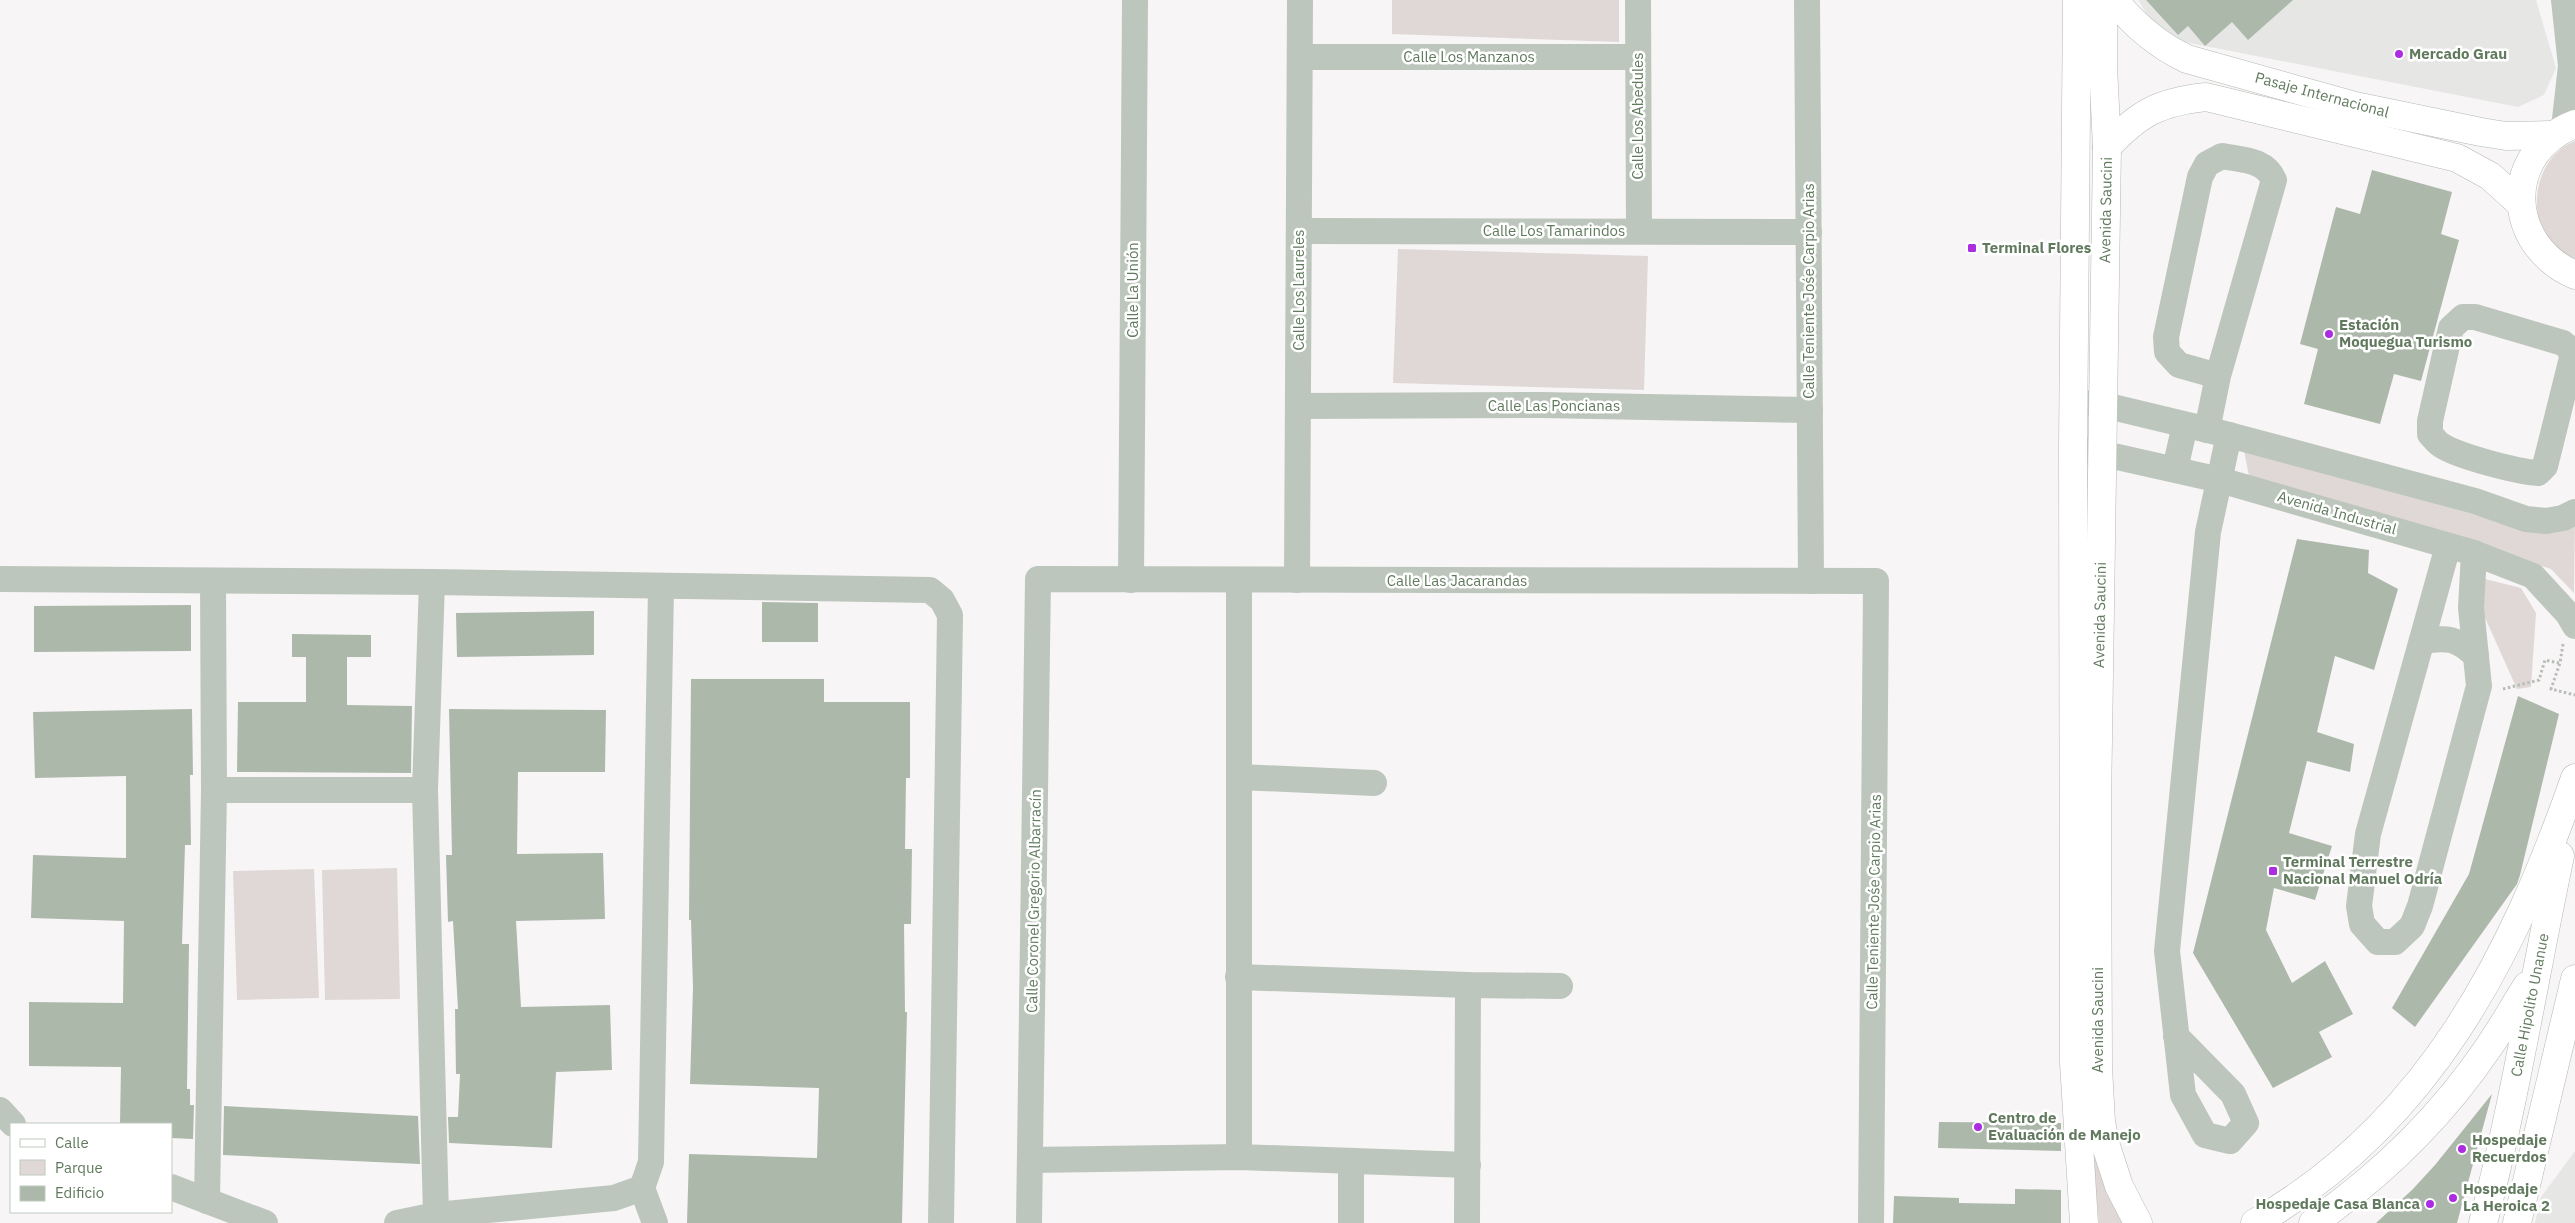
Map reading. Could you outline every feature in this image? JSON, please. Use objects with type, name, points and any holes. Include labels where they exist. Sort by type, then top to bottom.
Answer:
[{"type":"main road","name":"Avenida Saucini","points":[[2077,0],[2073,447],[2086,752]]},
{"type":"main road","name":"Avenida Saucini","points":[[2084,1223],[2074,1063],[2086,752],[2103,452],[2107,147],[2103,66],[2103,0]]},
{"type":"main road","name":"Pasaje Internacional","points":[[2114,0],[2138,27],[2163,47],[2187,59],[2374,110],[2506,136],[2564,129]]},
{"type":"main road","name":"Pasaje Internacional","points":[[2107,147],[2127,125],[2148,111],[2176,100],[2206,97],[2457,158],[2490,176],[2521,204]]},
{"type":"main road","points":[[2564,129],[2532,158],[2522,188],[2521,204],[2527,230],[2533,242],[2551,262],[2575,275]]},
{"type":"main road","points":[[2255,1223],[2296,1197],[2361,1145],[2394,1112],[2458,1030],[2496,966],[2520,917],[2549,850],[2575,778]]},
{"type":"main road","name":"Calle Hipolito Unanue","points":[[2483,1223],[2504,1143],[2535,974],[2575,786]]},
{"type":"main road","name":"Avenida Saucini","points":[[2085,804],[2101,1122],[2111,1164],[2119,1186],[2138,1223]]},
{"type":"main road","points":[[2313,1223],[2369,1180],[2428,1121],[2488,1048],[2535,974]]},
{"type":"main road","points":[[2517,1223],[2575,979]]},
{"type":"street","name":"Calle La Unión","points":[[1131,580],[1135,0]]},
{"type":"street","name":"Calle Los Laureles","points":[[1296,580],[1300,0]]},
{"type":"street","name":"Calle Los Abedules","points":[[1638,0],[1639,232]]},
{"type":"street","name":"Calle Teniente Jośe Carpio Arias","points":[[1807,0],[1811,581]]},
{"type":"street","points":[[2564,0],[2571,66],[2564,129]]},
{"type":"street","name":"Calle Los Manzanos","points":[[1300,57],[1638,57]]},
{"type":"street","points":[[2176,1036],[2167,951],[2208,532],[2220,480],[2207,430],[2218,376],[2274,180],[2270,169],[2260,164],[2222,156],[2207,164],[2200,178],[2166,337],[2167,352],[2179,365],[2218,376]]},
{"type":"street","name":"Calle Los Tamarindos","points":[[1299,231],[1809,232]]},
{"type":"street","points":[[2462,317],[2475,317],[2563,343],[2570,349],[2572,358],[2546,466],[2538,472],[2525,472],[2483,461],[2441,445],[2430,434],[2430,421],[2451,328],[2462,317]]},
{"type":"street","points":[[2074,402],[2104,405],[2207,430],[2475,501],[2526,519],[2546,521],[2563,518],[2575,512]]},
{"type":"street","name":"Calle Las Poncianas","points":[[1298,406],[1542,405],[1810,410]]},
{"type":"street","points":[[2175,468],[2207,430]]},
{"type":"street","name":"Avenida Industrial","points":[[2073,447],[2175,468],[2474,553],[2533,576],[2568,614],[2575,626]]},
{"type":"street","points":[[2475,501],[2483,461]]},
{"type":"street","points":[[2448,546],[2368,834],[2359,906],[2362,924],[2378,942],[2395,942],[2412,926],[2420,906],[2479,686],[2471,608],[2474,553]]},
{"type":"street","points":[[0,579],[432,582],[930,590],[942,600],[950,615],[941,1223]]},
{"type":"street","name":"Calle Las Jacarandas","points":[[1038,579],[1876,581]]},
{"type":"street","name":"Calle Coronel Gregorio Albarracín","points":[[1029,1223],[1038,579]]},
{"type":"street","points":[[1239,580],[1239,1157]]},
{"type":"street","points":[[207,1201],[214,790],[213,581]]},
{"type":"street","name":"Calle Teniente Jośe Carpio Arias","points":[[1871,1223],[1876,581]]},
{"type":"street","points":[[432,582],[425,790],[436,1215]]},
{"type":"street","points":[[655,1223],[642,1188],[651,1162],[661,587]]},
{"type":"street","points":[[2422,641],[2444,638],[2463,644],[2476,656]]},
{"type":"street","points":[[1240,777],[1374,783]]},
{"type":"street","points":[[214,790],[425,790]]},
{"type":"street","points":[[1238,977],[1468,985],[1560,986]]},
{"type":"street","points":[[1467,1223],[1468,985]]},
{"type":"street","points":[[0,1110],[12,1123]]},
{"type":"street","points":[[1030,1160],[1239,1157],[1468,1165]]},
{"type":"street","points":[[1351,1161],[1351,1223]]},
{"type":"street","points":[[172,1187],[265,1223]]},
{"type":"street","points":[[397,1223],[436,1215],[614,1198],[642,1188]]},
{"type":"path","points":[[2502,689],[2539,680],[2544,660],[2560,663]]},
{"type":"path","points":[[2555,671],[2551,689],[2575,695]]},
{"type":"shaded area","name":"Mercado Grau","points":[[2138,0],[2536,0],[2556,68],[2544,95],[2518,107],[2174,40],[2151,21]]},
{"type":"shaded area","points":[[2575,1151],[2575,1223],[2535,1223],[2541,1197]]},
{"type":"green space","points":[[1392,0],[1619,0],[1619,42],[1392,34]]},
{"type":"green space","points":[[2575,141],[2575,260],[2560,251],[2547,239],[2538,217],[2537,204],[2541,178],[2546,166],[2563,147]]},
{"type":"green space","points":[[1398,249],[1648,256],[1644,390],[1393,383]]},
{"type":"green space","points":[[2244,451],[2575,518],[2574,593],[2551,569],[2249,476]]},
{"type":"green space","points":[[2485,579],[2521,588],[2536,613],[2531,687],[2517,689],[2482,611]]},
{"type":"green space","points":[[397,868],[400,999],[325,1000],[322,870]]},
{"type":"green space","points":[[314,869],[319,998],[237,1000],[233,871]]},
{"type":"green space","points":[[2089,1122],[2124,1223],[2099,1223]]},
{"type":"building","points":[[2146,0],[2293,0],[2248,40],[2232,22],[2205,46],[2188,26],[2178,35]]},
{"type":"building","points":[[2372,170],[2452,192],[2441,234],[2459,240],[2421,381],[2394,374],[2380,424],[2304,404],[2318,349],[2300,344],[2336,207],[2360,214]]},
{"type":"building","points":[[2297,539],[2369,550],[2368,573],[2398,589],[2374,670],[2335,656],[2317,732],[2354,744],[2350,772],[2307,761],[2289,833],[2332,846],[2315,900],[2274,888],[2266,930],[2292,983],[2325,961],[2353,1014],[2319,1032],[2332,1057],[2273,1088],[2193,953]]},
{"type":"building","points":[[762,602],[818,603],[818,642],[762,642]]},
{"type":"building","points":[[191,605],[191,651],[34,652],[34,606]]},
{"type":"building","points":[[594,611],[594,655],[457,657],[456,613]]},
{"type":"building","points":[[292,634],[371,635],[371,657],[347,657],[347,705],[412,706],[411,773],[237,772],[238,702],[306,702],[306,657],[292,657]]},
{"type":"building","points":[[691,679],[824,679],[824,702],[910,702],[910,778],[906,778],[905,849],[912,849],[911,924],[904,924],[905,1012],[907,1012],[902,1223],[687,1223],[689,1154],[817,1158],[819,1088],[690,1084],[693,988],[691,920],[689,920]]},
{"type":"building","points":[[2518,696],[2559,714],[2520,875],[2517,884],[2415,1027],[2392,1008],[2469,874]]},
{"type":"building","points":[[192,709],[193,775],[190,775],[191,845],[185,845],[182,944],[189,944],[187,1089],[190,1089],[190,1105],[194,1105],[193,1139],[172,1138],[172,1123],[120,1123],[121,1067],[29,1066],[29,1002],[123,1003],[124,921],[31,918],[33,855],[126,858],[126,776],[35,778],[33,712]]},
{"type":"building","points":[[449,709],[606,710],[605,772],[518,772],[517,854],[603,853],[605,919],[516,921],[521,1007],[610,1005],[612,1070],[556,1072],[552,1148],[449,1143],[448,1117],[458,1117],[460,1074],[456,1074],[455,1009],[458,1009],[453,921],[448,922],[446,855],[452,855]]},
{"type":"building","points":[[2492,1094],[2457,1223],[2376,1223],[2412,1190],[2435,1165]]},
{"type":"building","points":[[224,1106],[418,1116],[420,1164],[223,1155]]},
{"type":"building","points":[[1939,1122],[2061,1123],[2061,1151],[1938,1148]]},
{"type":"building","points":[[2015,1189],[2061,1190],[2061,1223],[1893,1223],[1894,1196],[1959,1198],[1959,1203],[2015,1204]]},
{"type":"place","name":"Mercado Grau","points":[[2399,54]]},
{"type":"place","name":"Terminal Flores","points":[[1972,248]]},
{"type":"place","name":"Estación Moquegua Turismo","points":[[2329,334]]},
{"type":"place","name":"Terminal Terrestre Nacional Manuel Odría","points":[[2273,871]]},
{"type":"place","name":"Centro de Evaluación de Manejo","points":[[1978,1127]]},
{"type":"place","name":"Hospedaje Recuerdos","points":[[2462,1149]]},
{"type":"place","name":"Hospedaje La Heroica 2","points":[[2453,1198]]},
{"type":"place","name":"Hospedaje Casa Blanca","points":[[2430,1204]]}]
